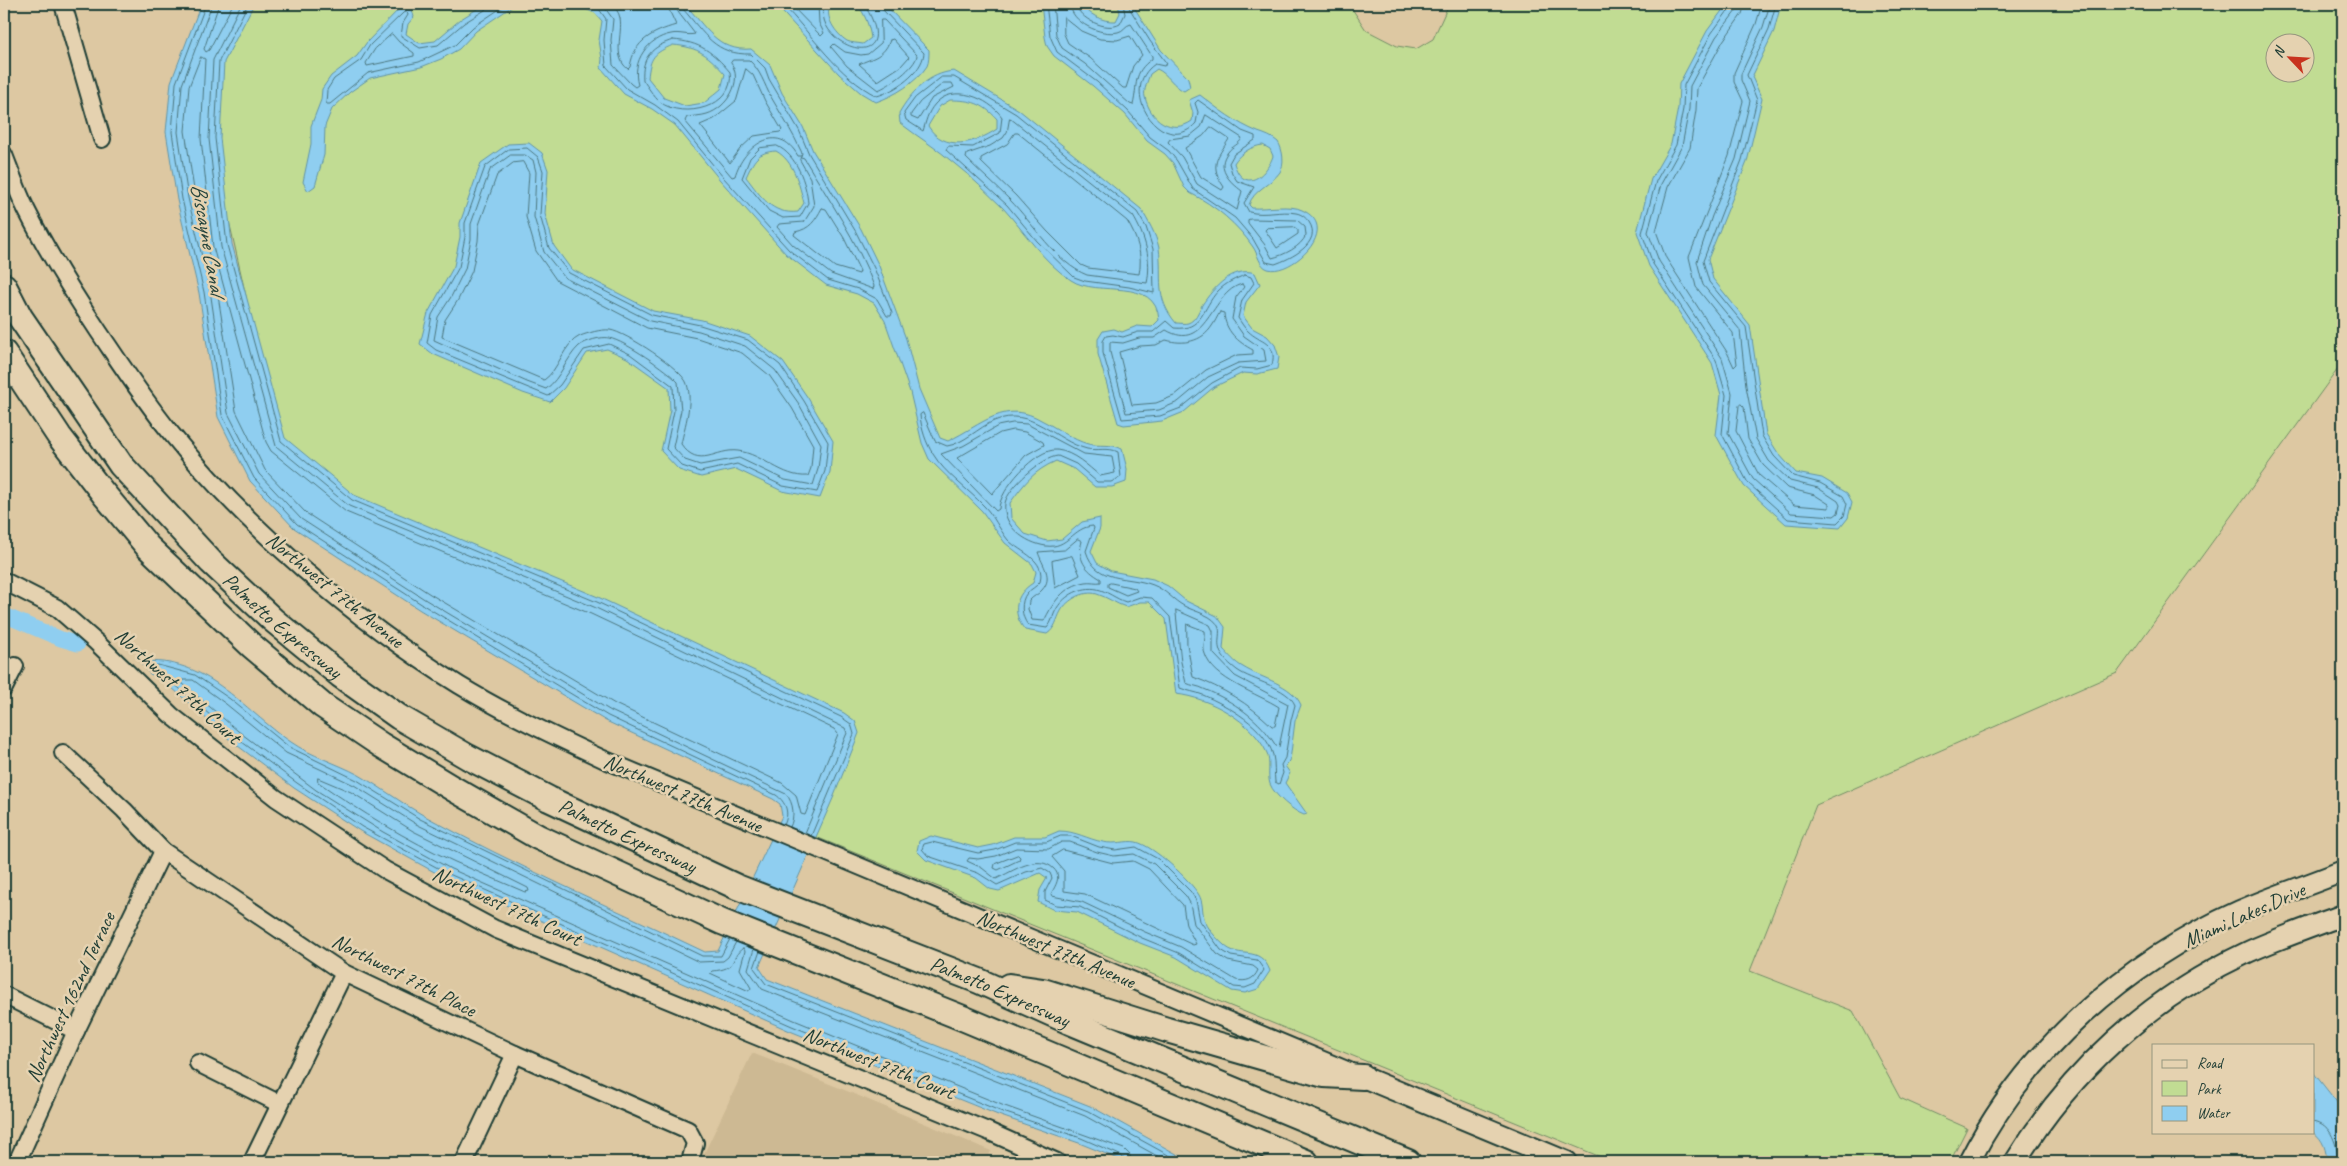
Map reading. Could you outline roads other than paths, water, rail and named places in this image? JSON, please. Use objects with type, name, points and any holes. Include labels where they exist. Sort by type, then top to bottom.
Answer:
[{"type":"highway","name":"Palmetto Expressway","points":[[4,286],[20,317],[121,465],[211,562],[273,620],[325,663],[400,717],[468,757],[549,799],[737,887],[979,981],[1070,1022],[1408,1162]]},
{"type":"highway","name":"Palmetto Expressway","points":[[4,353],[59,436],[148,547],[252,646],[323,706],[381,745],[538,837],[722,922],[965,1019],[1306,1162]]},
{"type":"highway","points":[[979,981],[1043,991],[1167,1030],[1324,1075],[1362,1077]]},
{"type":"main road","name":"Miami Lakes Drive","points":[[1969,1162],[1996,1117],[2039,1059],[2074,1022],[2114,987],[2156,957],[2240,911],[2343,871]]},
{"type":"main road","name":"Miami Lakes Drive","points":[[2016,1162],[2048,1114],[2075,1079],[2112,1043],[2146,1014],[2165,1000],[2246,953],[2343,915]]},
{"type":"main road","name":"Northwest 77th Avenue","points":[[1362,1077],[1567,1162]]},
{"type":"street","points":[[63,4],[102,139]]},
{"type":"street","name":"Northwest 77th Avenue","points":[[4,155],[27,211],[76,298],[133,383],[177,440],[241,510],[290,557],[334,594],[408,650],[460,685],[547,733],[612,763],[1362,1077]]},
{"type":"street","name":"Northwest 77th Court","points":[[4,581],[57,608],[96,642],[179,721],[276,798],[385,870],[495,928],[990,1132],[1057,1162]]},
{"type":"street","points":[[4,688],[15,666]]},
{"type":"street","name":"Northwest 77th Place","points":[[63,753],[124,810],[163,851],[344,973],[515,1054],[688,1130],[694,1143],[690,1162]]},
{"type":"street","name":"Northwest 162nd Terrace","points":[[17,1162],[76,1031],[163,851]]},
{"type":"street","points":[[252,1162],[344,973]]},
{"type":"street","points":[[4,995],[76,1031]]},
{"type":"street","points":[[464,1162],[515,1054]]},
{"type":"street","points":[[198,1064],[280,1104]]},
{"type":"water","name":"Biscayne Canal","points":[[201,4],[254,4],[224,62],[220,138],[232,244],[285,438],[354,495],[598,597],[844,713],[855,721],[859,733],[834,796],[759,967],[767,979],[1090,1106],[1191,1162],[1126,1162],[1079,1143],[998,1115],[790,1031],[447,879],[360,831],[294,788],[230,740],[161,678],[150,674],[140,662],[163,662],[185,667],[204,676],[222,687],[273,729],[299,747],[359,775],[423,815],[492,851],[705,952],[718,951],[782,816],[780,804],[773,799],[606,721],[420,610],[294,528],[250,481],[218,417],[199,293],[177,200],[166,132],[171,82]]},
{"type":"water","points":[[485,4],[516,4],[476,31],[459,49],[421,67],[370,78],[350,92],[332,109],[325,126],[324,155],[315,186],[308,191],[303,182],[311,144],[311,126],[321,100],[322,89],[331,76],[357,56],[367,42],[401,7],[411,7],[414,17],[408,24],[406,34],[419,43],[435,41],[461,19]]},
{"type":"water","points":[[572,4],[685,4],[706,29],[721,42],[740,49],[751,49],[770,65],[782,93],[803,127],[813,151],[861,229],[879,266],[906,339],[919,389],[940,438],[948,441],[994,416],[1017,412],[1043,421],[1082,442],[1092,445],[1114,446],[1122,449],[1127,469],[1126,482],[1112,487],[1095,487],[1074,469],[1056,461],[1041,469],[1020,490],[1010,503],[1011,518],[1025,534],[1047,541],[1062,539],[1082,522],[1100,518],[1100,528],[1091,551],[1097,563],[1111,571],[1153,579],[1168,586],[1186,601],[1217,616],[1225,627],[1223,649],[1243,667],[1291,692],[1301,705],[1295,721],[1290,761],[1285,766],[1290,773],[1285,783],[1307,814],[1304,815],[1289,806],[1272,788],[1269,780],[1267,753],[1260,741],[1241,721],[1202,700],[1176,694],[1166,619],[1149,602],[1140,602],[1126,607],[1097,594],[1087,593],[1067,603],[1054,626],[1047,634],[1025,630],[1018,617],[1017,604],[1022,593],[1033,583],[1036,572],[1032,564],[1005,543],[982,511],[929,459],[922,443],[910,392],[885,321],[874,303],[857,294],[826,285],[786,254],[720,180],[675,125],[652,109],[624,94],[601,68],[602,59],[599,40],[602,21],[595,13]],"holes":[[[673,45],[697,50],[714,62],[725,74],[721,89],[704,103],[685,106],[664,98],[648,78],[650,65],[657,53]],[[776,151],[787,161],[798,181],[804,203],[798,212],[781,210],[768,203],[746,177],[751,166],[760,155]]]},
{"type":"water","points":[[775,4],[831,4],[829,9],[830,19],[839,34],[847,41],[863,44],[871,38],[866,20],[857,4],[884,4],[929,50],[928,64],[917,78],[904,88],[876,102],[861,93],[839,74]]},
{"type":"water","points":[[1041,4],[1079,4],[1100,19],[1116,21],[1120,13],[1118,4],[1132,4],[1161,50],[1188,78],[1190,87],[1184,91],[1157,69],[1150,74],[1145,92],[1145,97],[1152,112],[1163,123],[1170,126],[1184,125],[1192,121],[1193,113],[1189,100],[1200,95],[1235,120],[1276,140],[1280,145],[1282,153],[1282,169],[1277,176],[1254,195],[1249,205],[1252,208],[1297,208],[1313,218],[1317,228],[1315,238],[1309,249],[1289,265],[1278,269],[1268,269],[1265,267],[1253,247],[1240,231],[1225,216],[1190,193],[1184,187],[1173,163],[1165,154],[1147,141],[1125,114],[1054,56],[1047,46]],"holes":[[[1263,145],[1270,149],[1273,156],[1270,164],[1260,176],[1248,180],[1243,178],[1234,163],[1237,159],[1243,153],[1255,147]]]},
{"type":"water","points":[[1727,4],[1781,4],[1774,31],[1752,77],[1762,99],[1747,162],[1708,259],[1713,279],[1750,325],[1766,434],[1778,453],[1796,473],[1822,478],[1847,493],[1852,502],[1848,518],[1840,528],[1786,524],[1744,486],[1716,435],[1721,395],[1712,363],[1649,266],[1637,232],[1651,179],[1671,144],[1678,108],[1679,84],[1707,31]]},
{"type":"water","points":[[954,71],[1019,110],[1141,209],[1158,243],[1162,296],[1169,314],[1176,323],[1191,322],[1218,285],[1232,275],[1247,272],[1255,273],[1260,284],[1246,302],[1243,316],[1252,328],[1267,336],[1275,345],[1279,357],[1277,369],[1257,374],[1243,373],[1214,387],[1184,412],[1162,421],[1124,425],[1118,423],[1098,354],[1098,339],[1103,331],[1114,329],[1122,332],[1137,326],[1152,327],[1159,320],[1155,306],[1148,297],[1137,292],[1082,285],[1061,273],[1043,256],[1003,208],[974,180],[942,153],[900,123],[899,113],[915,91],[937,75]],"holes":[[[950,100],[970,102],[987,109],[997,119],[997,129],[979,139],[970,141],[960,143],[942,140],[928,126],[940,106]]]},
{"type":"water","points":[[529,143],[542,153],[548,170],[545,214],[554,246],[571,269],[653,311],[702,320],[750,336],[783,362],[808,398],[833,441],[830,472],[820,498],[782,491],[736,469],[701,477],[679,470],[661,451],[670,410],[669,388],[627,358],[607,349],[587,353],[564,388],[550,402],[523,393],[433,354],[420,344],[428,313],[454,266],[460,237],[460,223],[481,163],[508,144]]},
{"type":"water","points":[[1059,831],[1071,832],[1108,843],[1136,842],[1144,845],[1161,857],[1180,873],[1199,895],[1205,922],[1218,939],[1236,952],[1255,955],[1266,963],[1270,971],[1258,989],[1245,993],[1232,991],[1176,957],[1140,943],[1077,912],[1054,910],[1038,902],[1040,890],[1047,878],[1040,873],[999,891],[990,889],[976,878],[926,860],[917,851],[919,841],[931,836],[978,848],[993,845],[1014,837],[1045,837]]},
{"type":"water","points":[[2314,1073],[2343,1110],[2343,1162],[2327,1162],[2324,1146],[2320,1138],[2314,1133]]},
{"type":"waterway","points":[[4,615],[61,639],[78,644]]}]
